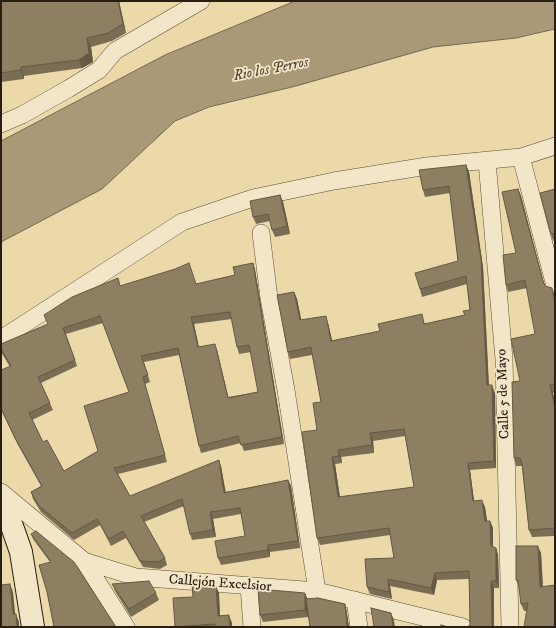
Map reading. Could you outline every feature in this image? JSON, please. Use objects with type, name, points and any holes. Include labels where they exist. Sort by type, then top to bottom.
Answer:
[{"type":"street","points":[[1,124],[22,115],[68,90],[99,70],[115,51],[201,1]]},
{"type":"street","points":[[1,339],[182,222],[253,198],[334,181],[427,166],[521,157],[555,146]]},
{"type":"street","points":[[521,157],[555,286]]},
{"type":"street","name":"Calle 5 de Mayo","points":[[487,161],[504,359],[510,627]]},
{"type":"street","points":[[261,233],[268,298],[287,398],[317,591]]},
{"type":"street","points":[[2,506],[21,552],[33,627]]},
{"type":"street","name":"Callejón Excelsior","points":[[2,506],[84,561],[136,577],[317,591],[463,627]]},
{"type":"street","points":[[84,561],[126,627]]},
{"type":"street","points":[[249,586],[252,627]]},
{"type":"street","points":[[355,600],[359,627]]},
{"type":"water","name":"Rio los Perros","points":[[295,1],[555,1],[555,29],[516,38],[433,47],[296,86],[209,107],[175,121],[102,189],[1,242],[1,141],[165,55]]},
{"type":"building","points":[[1,1],[118,1],[123,24],[108,33],[87,38],[89,53],[79,60],[21,67],[21,70],[1,73]]},
{"type":"building","points":[[466,165],[481,259],[487,385],[492,385],[494,461],[468,463],[473,501],[482,500],[485,521],[490,521],[491,546],[496,548],[496,581],[491,581],[492,627],[467,627],[470,625],[469,571],[435,573],[431,588],[388,579],[389,592],[367,587],[365,559],[394,558],[389,528],[317,538],[302,432],[317,430],[313,403],[321,402],[311,347],[288,352],[277,295],[294,292],[300,320],[326,316],[331,341],[380,331],[378,324],[422,314],[424,324],[465,315],[463,311],[470,310],[466,276],[420,289],[415,273],[458,261],[449,186],[423,190],[419,170]],"holes":[[[404,429],[414,487],[338,497],[332,457],[339,456],[338,450],[372,445],[370,433]]]},
{"type":"building","points":[[518,189],[543,281],[545,286],[552,288],[555,303],[555,384],[550,385],[555,408],[555,528],[529,530],[522,463],[520,458],[514,458],[512,382],[520,381],[511,339],[535,334],[525,280],[506,285],[503,255],[516,253],[502,192]]},
{"type":"building","points":[[555,189],[555,233],[551,234],[540,193]]},
{"type":"building","points":[[280,195],[287,226],[272,230],[268,214],[253,217],[250,201]]},
{"type":"building","points":[[189,263],[196,284],[235,275],[233,267],[253,263],[282,437],[241,445],[238,436],[199,446],[178,348],[141,356],[148,375],[143,377],[165,455],[114,468],[130,496],[219,460],[224,493],[288,480],[298,541],[268,545],[268,550],[218,558],[215,541],[245,536],[240,508],[210,512],[213,530],[190,534],[182,499],[141,516],[165,558],[158,562],[140,561],[123,531],[109,539],[97,519],[72,533],[39,506],[31,492],[42,486],[15,438],[1,408],[1,370],[11,366],[1,349],[1,344],[48,324],[44,315],[72,297],[118,278],[120,286],[175,269]],"holes":[[[230,312],[237,347],[249,345],[258,392],[228,398],[215,344],[198,347],[191,317]],[[100,316],[129,392],[84,406],[98,451],[64,471],[47,440],[43,442],[29,413],[50,403],[38,377],[75,360],[63,328]]]},
{"type":"building","points":[[36,531],[74,562],[116,627],[54,627],[47,592],[39,565],[51,562],[31,534]]},
{"type":"building","points":[[516,546],[538,546],[540,587],[555,585],[555,627],[524,627],[528,603],[521,604],[518,580],[516,580]]},
{"type":"building","points":[[149,581],[156,593],[129,609],[112,584]]},
{"type":"building","points":[[10,584],[13,614],[16,614],[17,627],[1,627],[1,585]]},
{"type":"building","points":[[192,584],[216,586],[218,616],[229,615],[230,627],[215,627],[215,624],[175,627],[173,598],[193,597]]},
{"type":"building","points":[[258,589],[305,593],[305,610],[260,615]]},
{"type":"building","points":[[318,598],[345,604],[347,627],[310,627],[306,599]]},
{"type":"building","points":[[371,608],[391,613],[393,627],[374,627]]}]
